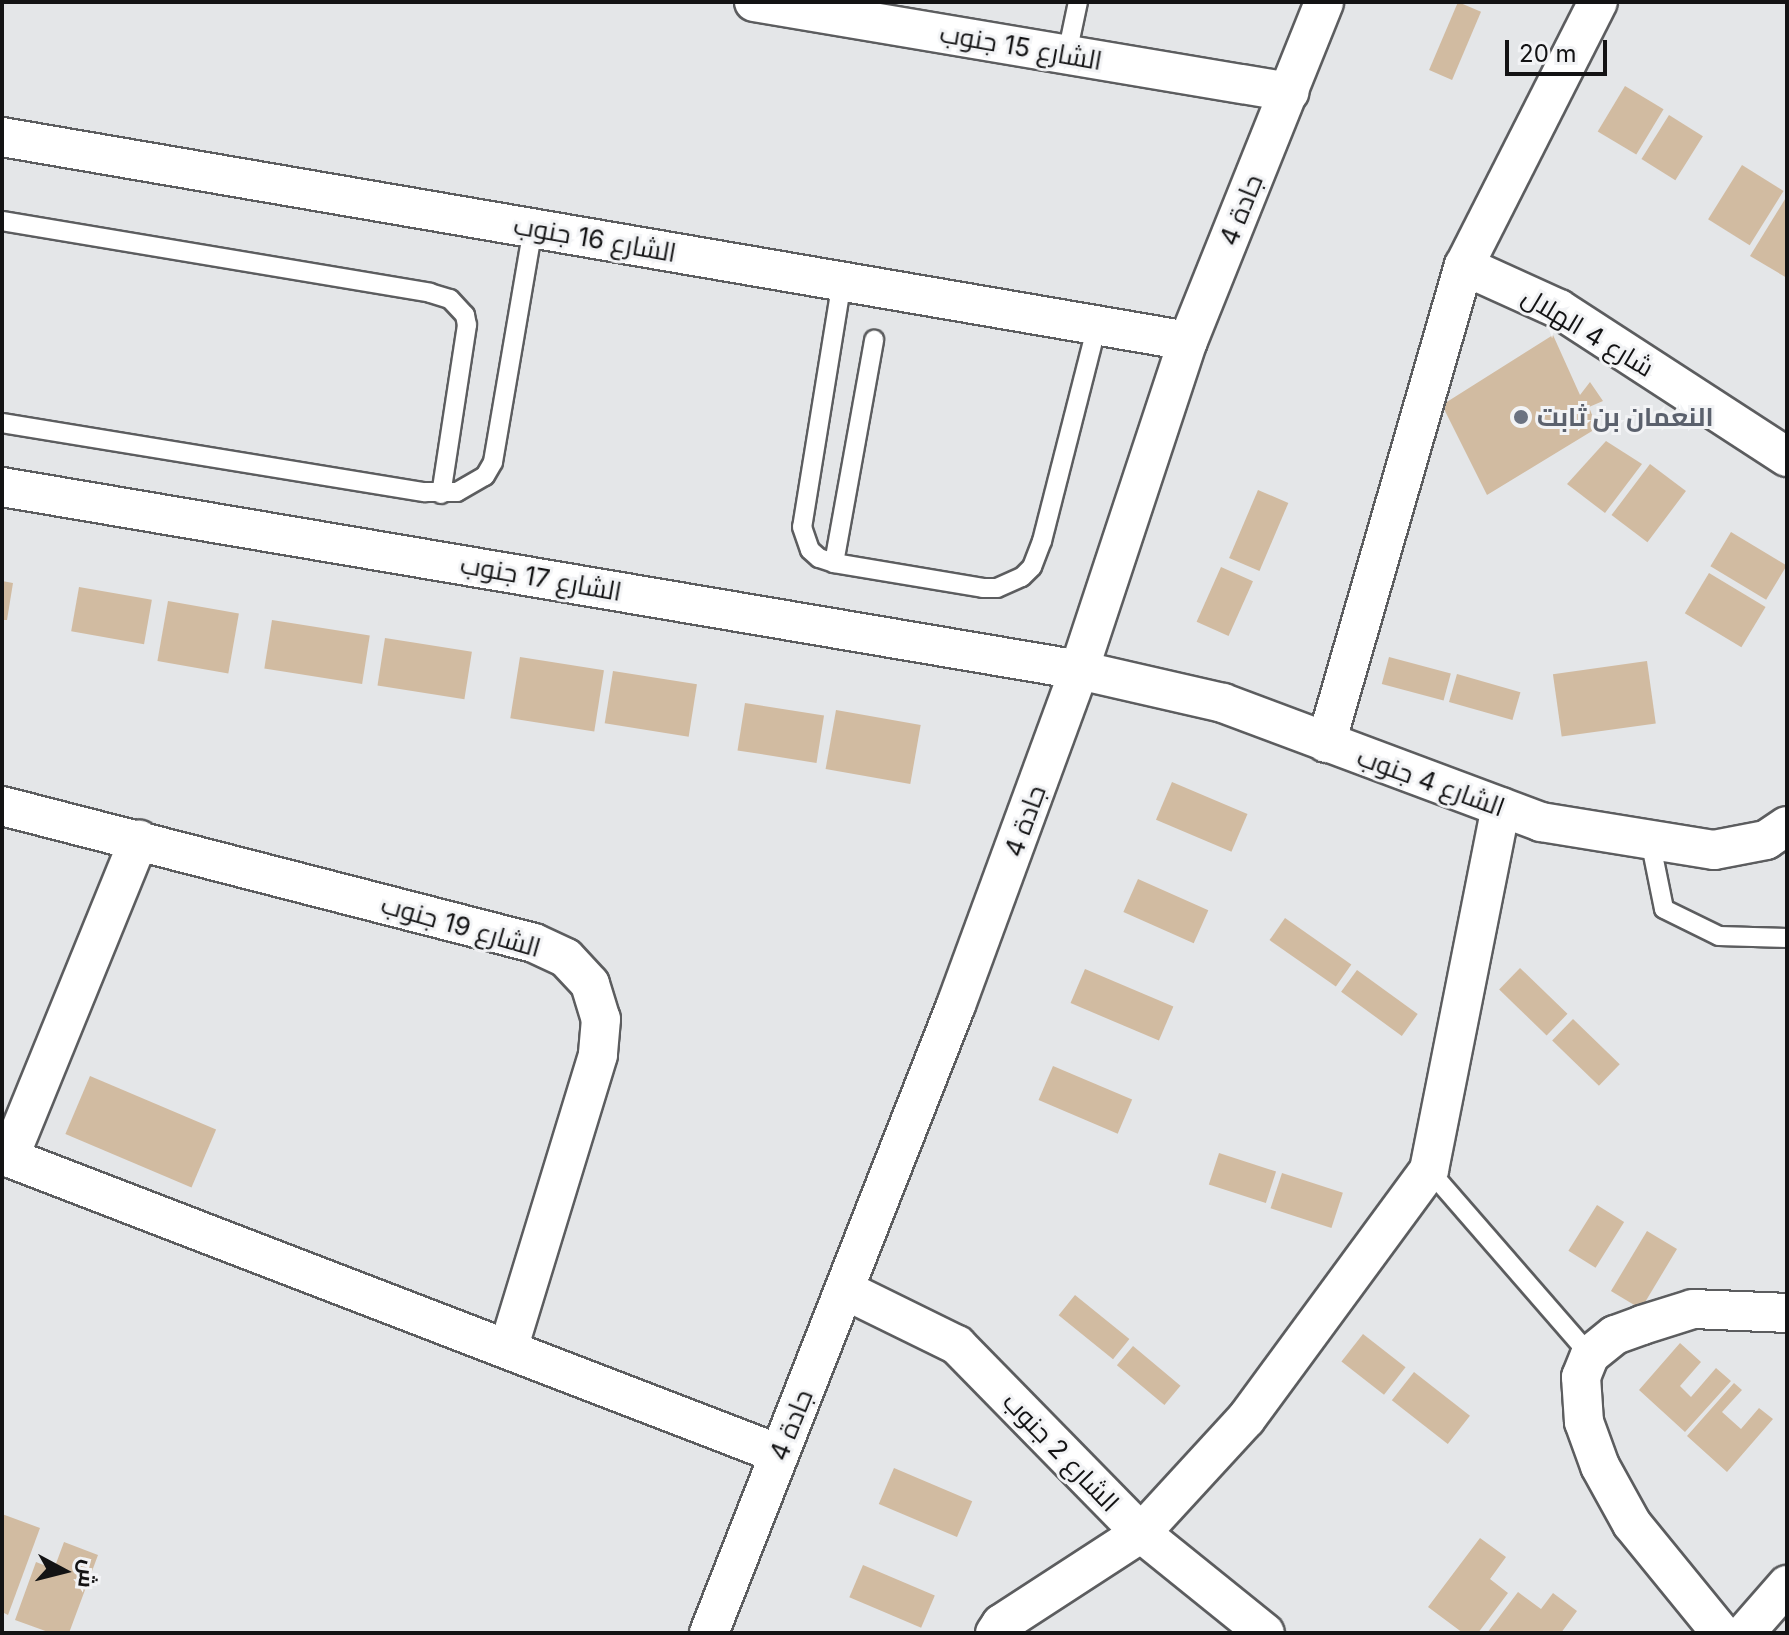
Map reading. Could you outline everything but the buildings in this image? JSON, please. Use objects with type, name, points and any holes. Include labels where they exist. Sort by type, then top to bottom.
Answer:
[{"type":"street","name":"الشارع 15 جنوب","points":[[754,2],[886,13],[1067,54],[1289,92]]},
{"type":"street","name":"جادة 4","points":[[720,1629],[779,1454],[956,1005],[1079,670],[1188,341],[1324,2]]},
{"type":"street","points":[[1326,743],[1464,266],[1598,2]]},
{"type":"street","name":"الشارع 16 جنوب","points":[[2,137],[1188,341]]},
{"type":"street","name":"شارع 4 الهلال","points":[[1464,266],[1559,309],[1787,457]]},
{"type":"street","name":"الشارع 17 جنوب","points":[[2,487],[1079,670]]},
{"type":"street","name":"الشارع 4 جنوب","points":[[1079,670],[1223,703],[1541,822],[1714,850],[1766,840],[1787,826]]},
{"type":"street","name":"الشارع 19 جنوب","points":[[2,806],[534,943],[566,958],[590,984],[601,1019],[598,1055],[508,1350]]},
{"type":"street","points":[[995,1633],[1001,1624],[1141,1533],[1246,1419],[1429,1170],[1501,807]]},
{"type":"street","points":[[139,839],[5,1156],[779,1454]]},
{"type":"street","name":"الشارع 2 جنوب","points":[[845,1290],[957,1345],[1141,1533],[1265,1633]]},
{"type":"street","points":[[1721,1633],[1632,1524],[1600,1466],[1584,1422],[1581,1377],[1590,1355],[1615,1335],[1693,1309],[1787,1313]]},
{"type":"street","points":[[1745,1633],[1787,1585]]},
{"type":"lane","points":[[1067,54],[1078,2]]},
{"type":"lane","points":[[2,221],[430,293],[450,299],[465,315],[467,325],[441,494]]},
{"type":"lane","points":[[2,423],[441,494],[472,486],[493,462],[533,228]]},
{"type":"lane","points":[[842,281],[802,527],[810,550],[819,558],[834,563],[983,588],[997,588],[1022,577],[1032,567],[1042,541],[1097,325]]},
{"type":"lane","points":[[834,563],[874,340]]},
{"type":"lane","points":[[1650,840],[1664,909],[1719,936],[1787,938]]},
{"type":"lane","points":[[1429,1170],[1590,1355]]},
{"type":"place","name":"النعمان بن ثابت","points":[[1521,417]]}]
